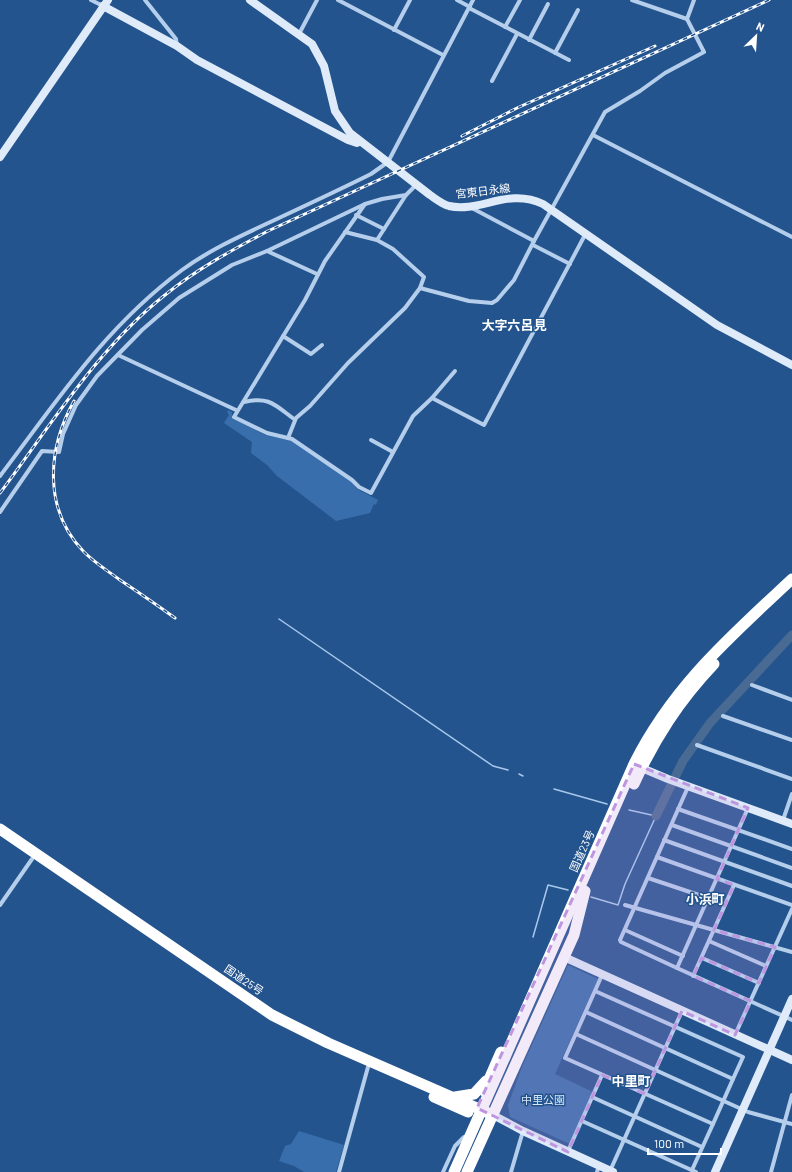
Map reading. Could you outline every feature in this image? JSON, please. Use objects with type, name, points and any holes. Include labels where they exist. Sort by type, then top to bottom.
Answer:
[{"type":"highway","name":"国道23号","points":[[461,1172],[508,1058],[638,766],[651,732],[690,678],[721,646],[792,579]]},
{"type":"highway","name":"国道23号","points":[[638,766],[657,736],[696,683],[792,589]]},
{"type":"highway","name":"国道25号","points":[[0,830],[272,1015],[328,1043],[453,1097],[475,1112]]},
{"type":"highway","name":"国道25号","points":[[0,837],[263,1016],[299,1036],[368,1067],[492,1118]]},
{"type":"highway","points":[[467,1172],[574,935],[582,890]]},
{"type":"highway","points":[[449,1172],[547,949],[582,890]]},
{"type":"highway","name":"国道23号","points":[[454,1172],[508,1058]]},
{"type":"highway","points":[[453,1097],[474,1094],[490,1077]]},
{"type":"street","points":[[92,0],[105,3],[177,46],[197,60],[348,140],[357,143],[360,141]]},
{"type":"street","points":[[145,0],[176,39],[177,46]]},
{"type":"street","name":"宮東日永線","points":[[250,0],[300,34],[312,44],[324,66],[335,111],[341,122],[350,133],[416,185],[444,204],[468,206],[517,198],[538,201],[552,209],[717,325],[792,365]]},
{"type":"street","points":[[300,34],[318,0]]},
{"type":"street","points":[[338,0],[443,56]]},
{"type":"street","points":[[394,30],[410,0]]},
{"type":"street","points":[[457,0],[517,34],[569,60]]},
{"type":"street","points":[[0,476],[90,356],[131,313],[183,269],[240,236],[371,174],[388,162],[415,114],[443,56],[473,0]]},
{"type":"street","points":[[505,27],[520,0]]},
{"type":"street","points":[[420,288],[469,300],[492,303],[497,300],[511,285],[605,112],[640,91],[665,73],[704,52],[687,19],[632,0]]},
{"type":"street","points":[[687,19],[694,0]]},
{"type":"street","points":[[0,157],[105,3]]},
{"type":"street","points":[[529,40],[548,4]]},
{"type":"street","points":[[555,53],[578,10]]},
{"type":"street","points":[[492,80],[517,34]]},
{"type":"street","points":[[593,135],[792,237]]},
{"type":"street","points":[[377,240],[406,195],[416,185]]},
{"type":"street","points":[[0,512],[42,451],[59,452],[63,434],[76,405],[105,367],[147,326],[179,298],[232,265],[267,251],[365,204],[406,195]]},
{"type":"street","points":[[365,204],[317,274],[305,300],[244,402],[236,410],[234,417],[267,433],[292,439],[371,493],[413,416],[432,398],[455,371]]},
{"type":"street","points":[[468,206],[570,264]]},
{"type":"street","points":[[356,216],[384,228]]},
{"type":"street","points":[[288,438],[294,419],[310,406],[348,363],[405,308],[420,288],[424,277],[393,248],[377,240],[345,232]]},
{"type":"street","points":[[432,398],[484,425],[586,233]]},
{"type":"street","points":[[267,251],[317,274]]},
{"type":"street","points":[[283,336],[311,354],[322,345]]},
{"type":"street","points":[[118,355],[236,410]]},
{"type":"street","points":[[244,402],[262,399],[267,400],[294,419]]},
{"type":"street","points":[[371,440],[393,452]]},
{"type":"street","points":[[752,685],[792,700]]},
{"type":"street","points":[[723,716],[792,740]]},
{"type":"street","points":[[698,745],[792,779]]},
{"type":"street","points":[[638,766],[792,824]]},
{"type":"street","points":[[688,786],[634,908],[621,942],[788,1018]]},
{"type":"street","points":[[783,820],[792,794]]},
{"type":"street","points":[[677,968],[748,808]]},
{"type":"street","points":[[678,809],[792,849]]},
{"type":"street","points":[[672,825],[792,868]]},
{"type":"street","points":[[664,840],[792,886]]},
{"type":"street","points":[[657,857],[792,905]]},
{"type":"street","points":[[0,905],[32,859]]},
{"type":"street","points":[[648,878],[708,898]]},
{"type":"street","points":[[694,976],[734,885]]},
{"type":"street","points":[[625,905],[792,952]]},
{"type":"street","points":[[735,1035],[792,908]]},
{"type":"street","points":[[625,930],[682,956]]},
{"type":"street","points":[[709,941],[766,966]]},
{"type":"street","points":[[564,957],[792,1060]]},
{"type":"street","points":[[702,958],[758,983]]},
{"type":"street","points":[[602,975],[565,1058],[713,1124]]},
{"type":"street","points":[[582,1121],[694,1171],[702,1147],[743,1057],[595,991]]},
{"type":"street","points":[[715,1172],[770,1050],[788,1018],[792,999]]},
{"type":"street","points":[[492,1118],[568,1152],[598,1169],[611,1171],[682,1011]]},
{"type":"street","points":[[586,1012],[733,1078]]},
{"type":"street","points":[[576,1034],[742,1110],[792,1124]]},
{"type":"street","points":[[339,1172],[368,1067]]},
{"type":"street","points":[[568,1152],[602,1075]]},
{"type":"street","points":[[771,1172],[792,1095]]},
{"type":"street","points":[[592,1097],[702,1147]]},
{"type":"street","points":[[511,1172],[524,1132]]},
{"type":"street","points":[[443,1172],[455,1146],[464,1137]]},
{"type":"street","points":[[472,1172],[478,1156],[479,1146]]},
{"type":"highlighted area","points":[[634,764],[748,808],[717,879],[734,885],[714,930],[775,947],[759,983],[702,958],[693,976],[751,1001],[735,1035],[682,1011],[645,1094],[602,1075],[568,1152],[477,1108]]},
{"type":"green space","points":[[228,410],[232,412],[232,417],[265,435],[292,441],[351,481],[357,489],[378,500],[376,505],[374,504],[370,513],[336,521],[277,476],[267,465],[251,453],[252,442],[224,423],[229,415],[227,412]]},
{"type":"green space","name":"中里公園","points":[[568,965],[598,979],[555,1074],[593,1092],[570,1144],[510,1117],[508,1105],[522,1067]]},
{"type":"green space","points":[[299,1131],[344,1145],[336,1172],[304,1172],[294,1166],[279,1161],[285,1146],[291,1144]]},
{"type":"waterway","points":[[279,619],[493,766],[508,770]]},
{"type":"waterway","points":[[656,816],[683,761],[710,723],[792,635]]},
{"type":"waterway","points":[[519,774],[523,776]]},
{"type":"waterway","points":[[554,789],[607,804]]},
{"type":"waterway","points":[[591,897],[618,905],[625,884],[656,816],[629,810]]},
{"type":"waterway","points":[[533,937],[548,885],[568,890]]},
{"type":"railway","points":[[0,493],[76,388],[118,339],[165,295],[202,268],[268,231],[769,0]]},
{"type":"railway","points":[[462,136],[517,108],[655,46]]},
{"type":"railway","points":[[74,401],[58,439],[54,459],[56,498],[61,517],[71,535],[88,556],[175,618]]},
{"type":"district","name":"大字六呂見","points":[[514,325]]},
{"type":"district","name":"小浜町","points":[[705,899]]},
{"type":"district","name":"中里町","points":[[631,1081]]}]
